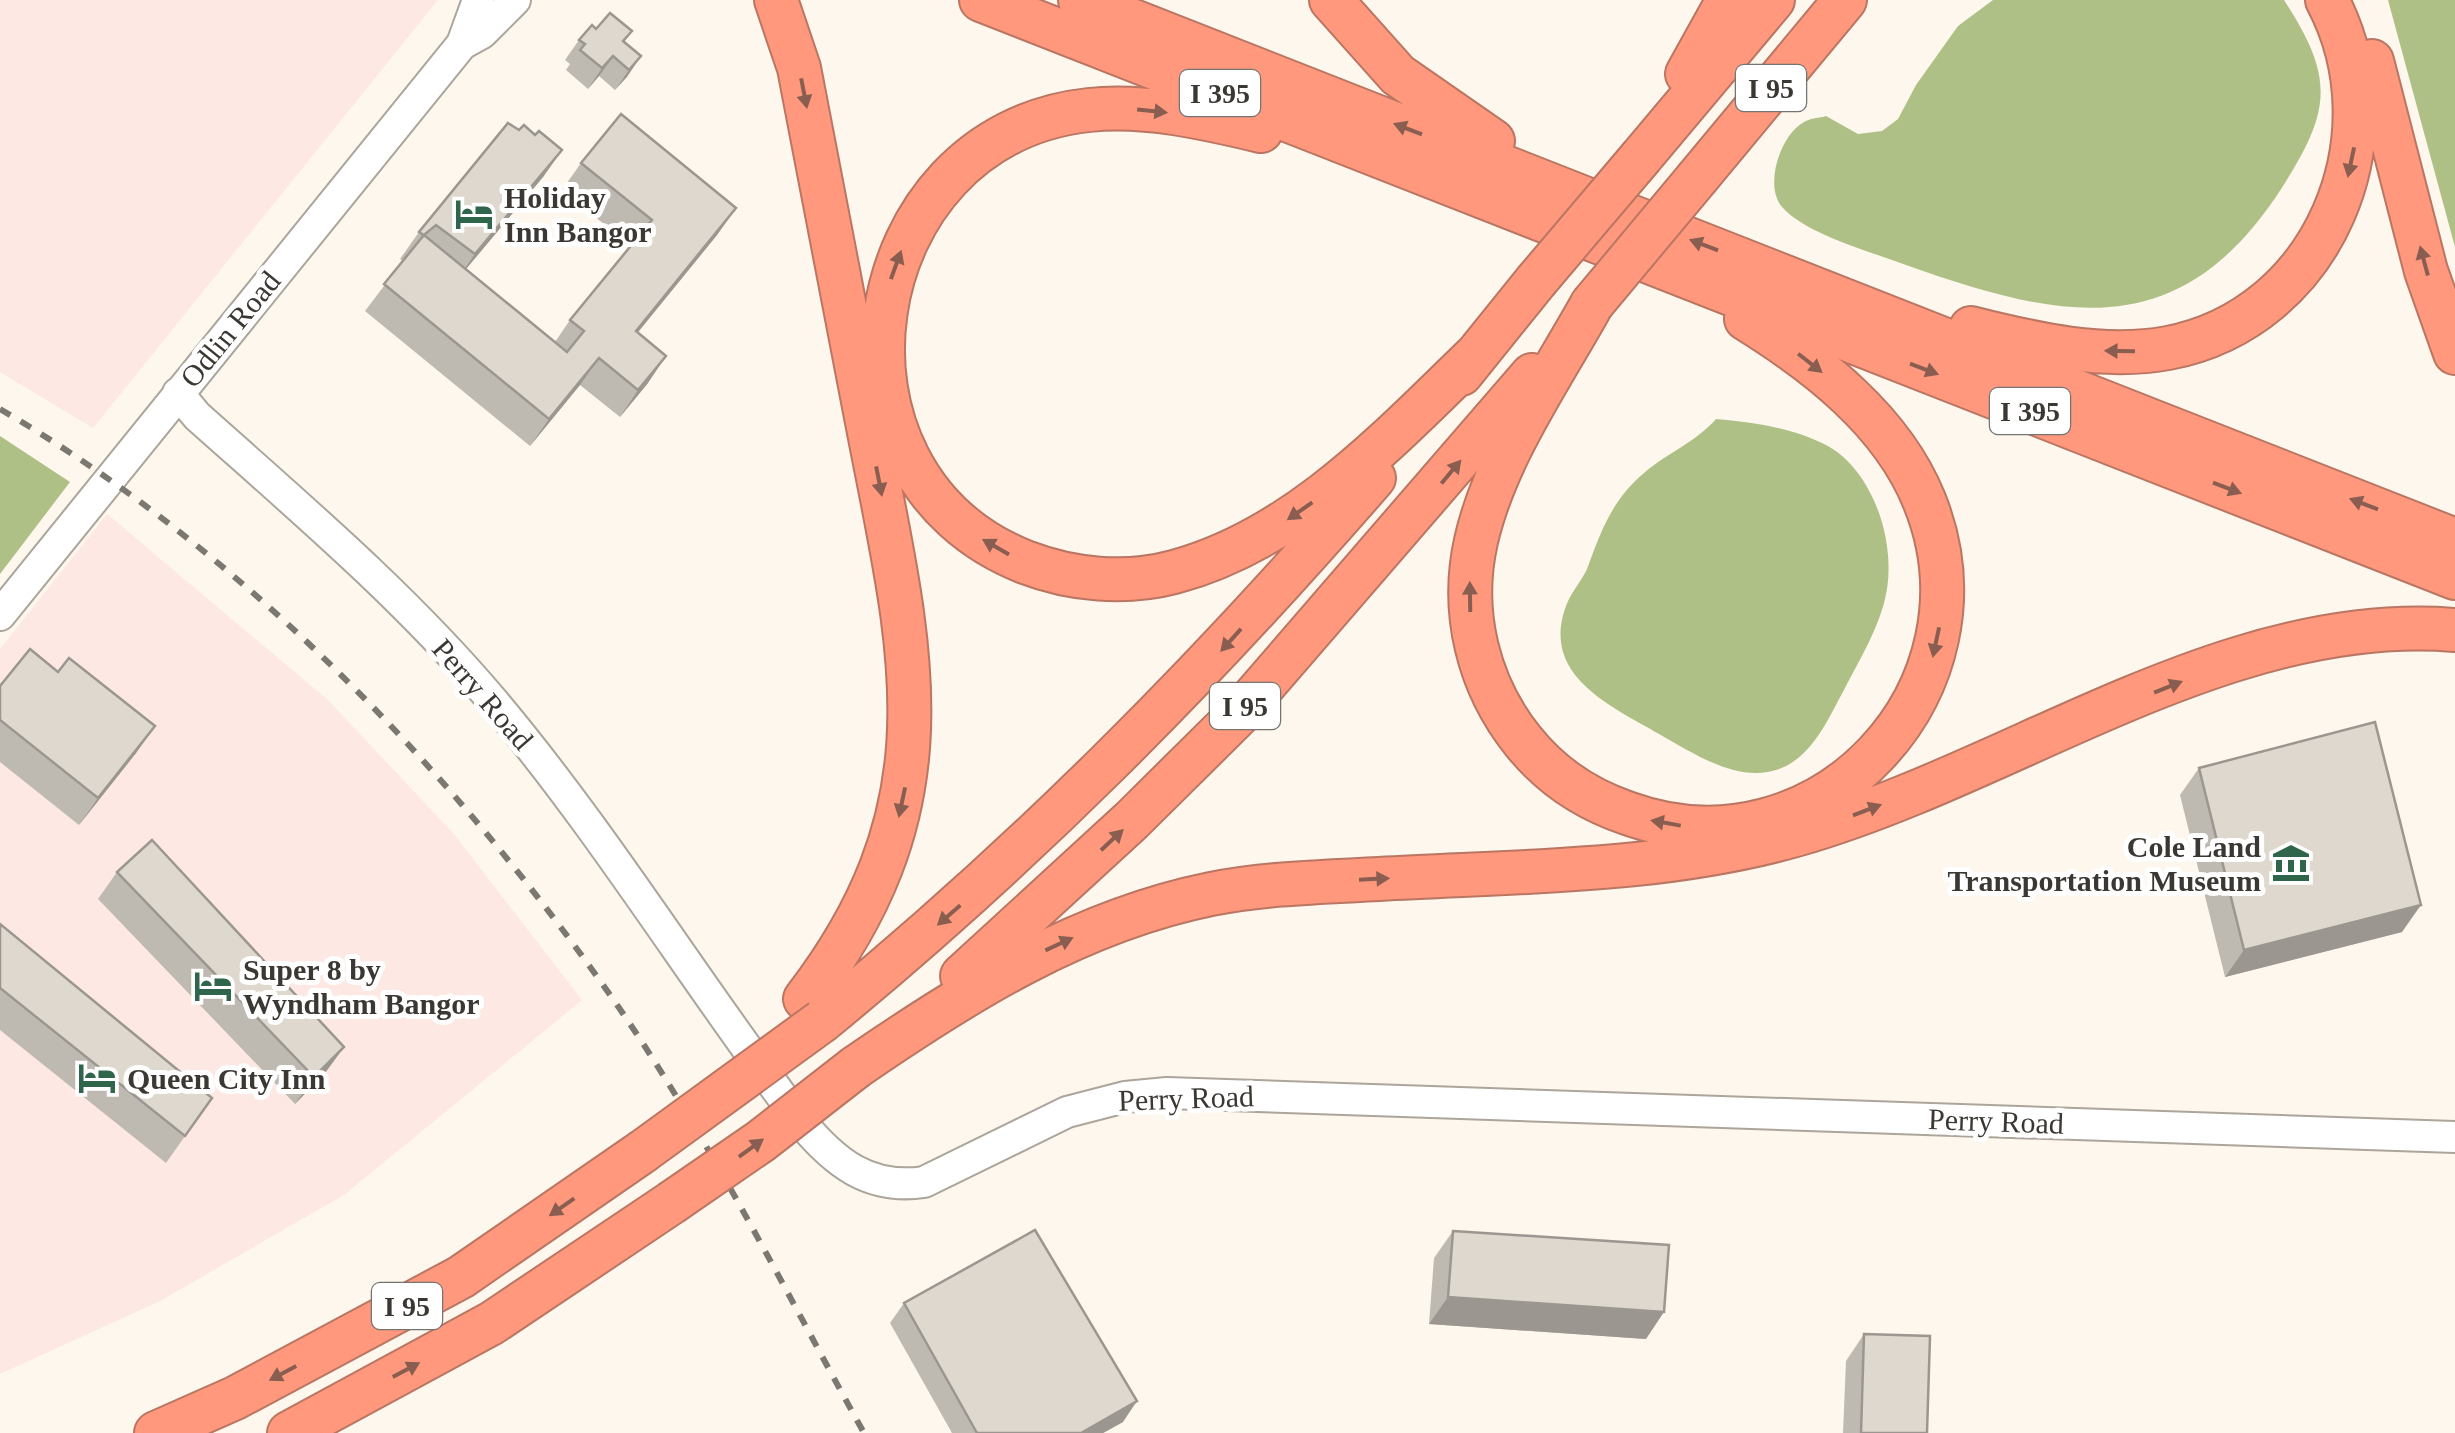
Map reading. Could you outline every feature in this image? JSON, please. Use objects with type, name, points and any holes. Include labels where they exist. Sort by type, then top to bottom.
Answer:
[{"type":"highway","points":[[776,0],[799,68],[897,576],[912,690],[908,769],[890,846],[813,1010]]},
{"type":"highway","name":"I 395","points":[[981,0],[1459,186],[1778,274],[2455,540]]},
{"type":"highway","name":"I 395","points":[[1080,0],[1618,230],[2455,578]]},
{"type":"highway","points":[[1332,0],[1378,55],[1437,106],[1817,367],[1896,450],[1931,518],[1942,599],[1933,658],[1920,694],[1872,759],[1840,786],[1801,808],[1755,822],[1712,827],[1665,824],[1619,810],[1578,790],[1544,764],[1504,716],[1486,678],[1474,638],[1470,596],[1480,524],[1508,458],[1592,304]]},
{"type":"highway","points":[[1642,156],[1728,0]]},
{"type":"highway","name":"I 95","points":[[156,1433],[235,1398],[461,1277],[659,1141],[813,1010],[988,882],[1144,732],[1292,572],[1773,0]]},
{"type":"highway","name":"I 95","points":[[290,1433],[492,1323],[761,1141],[856,1067],[1036,910],[1187,768],[1376,560],[1845,0]]},
{"type":"highway","points":[[1775,84],[1866,0]]},
{"type":"highway","points":[[1778,274],[1978,330],[2087,350],[2168,348],[2224,328],[2272,296],[2300,270],[2321,240],[2345,187],[2356,133],[2356,98],[2346,44],[2327,0]]},
{"type":"highway","points":[[2356,0],[2426,271],[2455,354]]},
{"type":"highway","points":[[1459,186],[1330,148],[1197,118],[1114,109],[1044,118],[982,150],[948,179],[923,211],[890,284],[882,369],[902,444],[931,491],[957,520],[986,542],[1034,565],[1073,575],[1125,579],[1201,563],[1286,520],[1358,465],[1477,354]]},
{"type":"highway","points":[[856,1067],[1039,954],[1174,903],[1266,886],[1620,866],[1736,849],[1858,814],[2251,653],[2313,636],[2372,628],[2455,630]]},
{"type":"street","name":"Odlin Road","points":[[0,615],[462,44],[478,0]]},
{"type":"street","name":"Odlin Road","points":[[462,44],[482,33],[515,0]]},
{"type":"street","name":"Perry Road","points":[[178,393],[198,416],[368,570],[490,697],[582,816],[802,1122],[831,1155],[867,1179],[902,1185],[924,1182],[1067,1112],[1125,1096],[1167,1093],[2455,1137]]},
{"type":"shaded area","points":[[0,0],[438,0],[93,428],[0,372]]},
{"type":"shaded area","points":[[107,514],[328,700],[453,833],[582,1000],[344,1195],[160,1301],[0,1374],[0,649]]},
{"type":"green space","points":[[1993,0],[2284,0],[2312,50],[2321,92],[2318,113],[2299,159],[2244,238],[2203,274],[2161,296],[2116,306],[2068,307],[2017,299],[1906,265],[1824,234],[1783,208],[1774,188],[1775,175],[1782,149],[1795,129],[1806,121],[1826,116],[1858,134],[1882,131],[1898,119],[1916,85],[1958,26]]},
{"type":"green space","points":[[2388,0],[2455,0],[2455,247]]},
{"type":"green space","points":[[1716,419],[1786,430],[1826,445],[1843,457],[1870,491],[1885,534],[1885,599],[1862,656],[1811,746],[1791,763],[1763,773],[1716,764],[1619,711],[1583,684],[1562,649],[1561,626],[1568,601],[1616,505],[1644,473]]},
{"type":"green space","points":[[0,436],[70,482],[0,574]]},
{"type":"building","points":[[610,13],[632,31],[623,41],[641,56],[629,70],[613,56],[602,68],[580,50],[585,44],[579,40]]},
{"type":"building","points":[[621,114],[736,208],[636,331],[666,356],[638,390],[599,358],[549,419],[384,284],[424,235],[567,352],[584,331],[570,320],[652,220],[581,163]]},
{"type":"building","name":"Holiday Inn Bangor","points":[[508,123],[519,130],[524,125],[535,135],[539,131],[562,150],[475,254],[436,225],[424,235],[419,232]]},
{"type":"building","points":[[30,649],[58,672],[69,658],[155,726],[98,798],[0,720],[0,686]]},
{"type":"building","name":"Cole Land Transportation Museum","points":[[2375,722],[2421,905],[2244,950],[2199,768]]},
{"type":"building","points":[[152,840],[344,1047],[314,1077],[117,872]]},
{"type":"building","points":[[0,924],[212,1098],[185,1136],[0,988]]},
{"type":"building","points":[[1035,1230],[1137,1401],[1081,1433],[977,1433],[904,1303]]},
{"type":"building","points":[[1453,1231],[1669,1245],[1664,1312],[1448,1297]]},
{"type":"building","points":[[1864,1334],[1930,1336],[1927,1433],[1861,1433]]},
{"type":"railway","points":[[0,409],[86,463],[249,589],[398,733],[467,810],[593,971],[668,1082],[864,1433]]},
{"type":"place","name":"Holiday Inn Bangor","points":[[474,214]]},
{"type":"place","name":"Cole Land Transportation Museum","points":[[2291,863]]},
{"type":"place","name":"Super 8 by Wyndham Bangor","points":[[213,986]]},
{"type":"place","name":"Queen City Inn","points":[[97,1078]]}]
